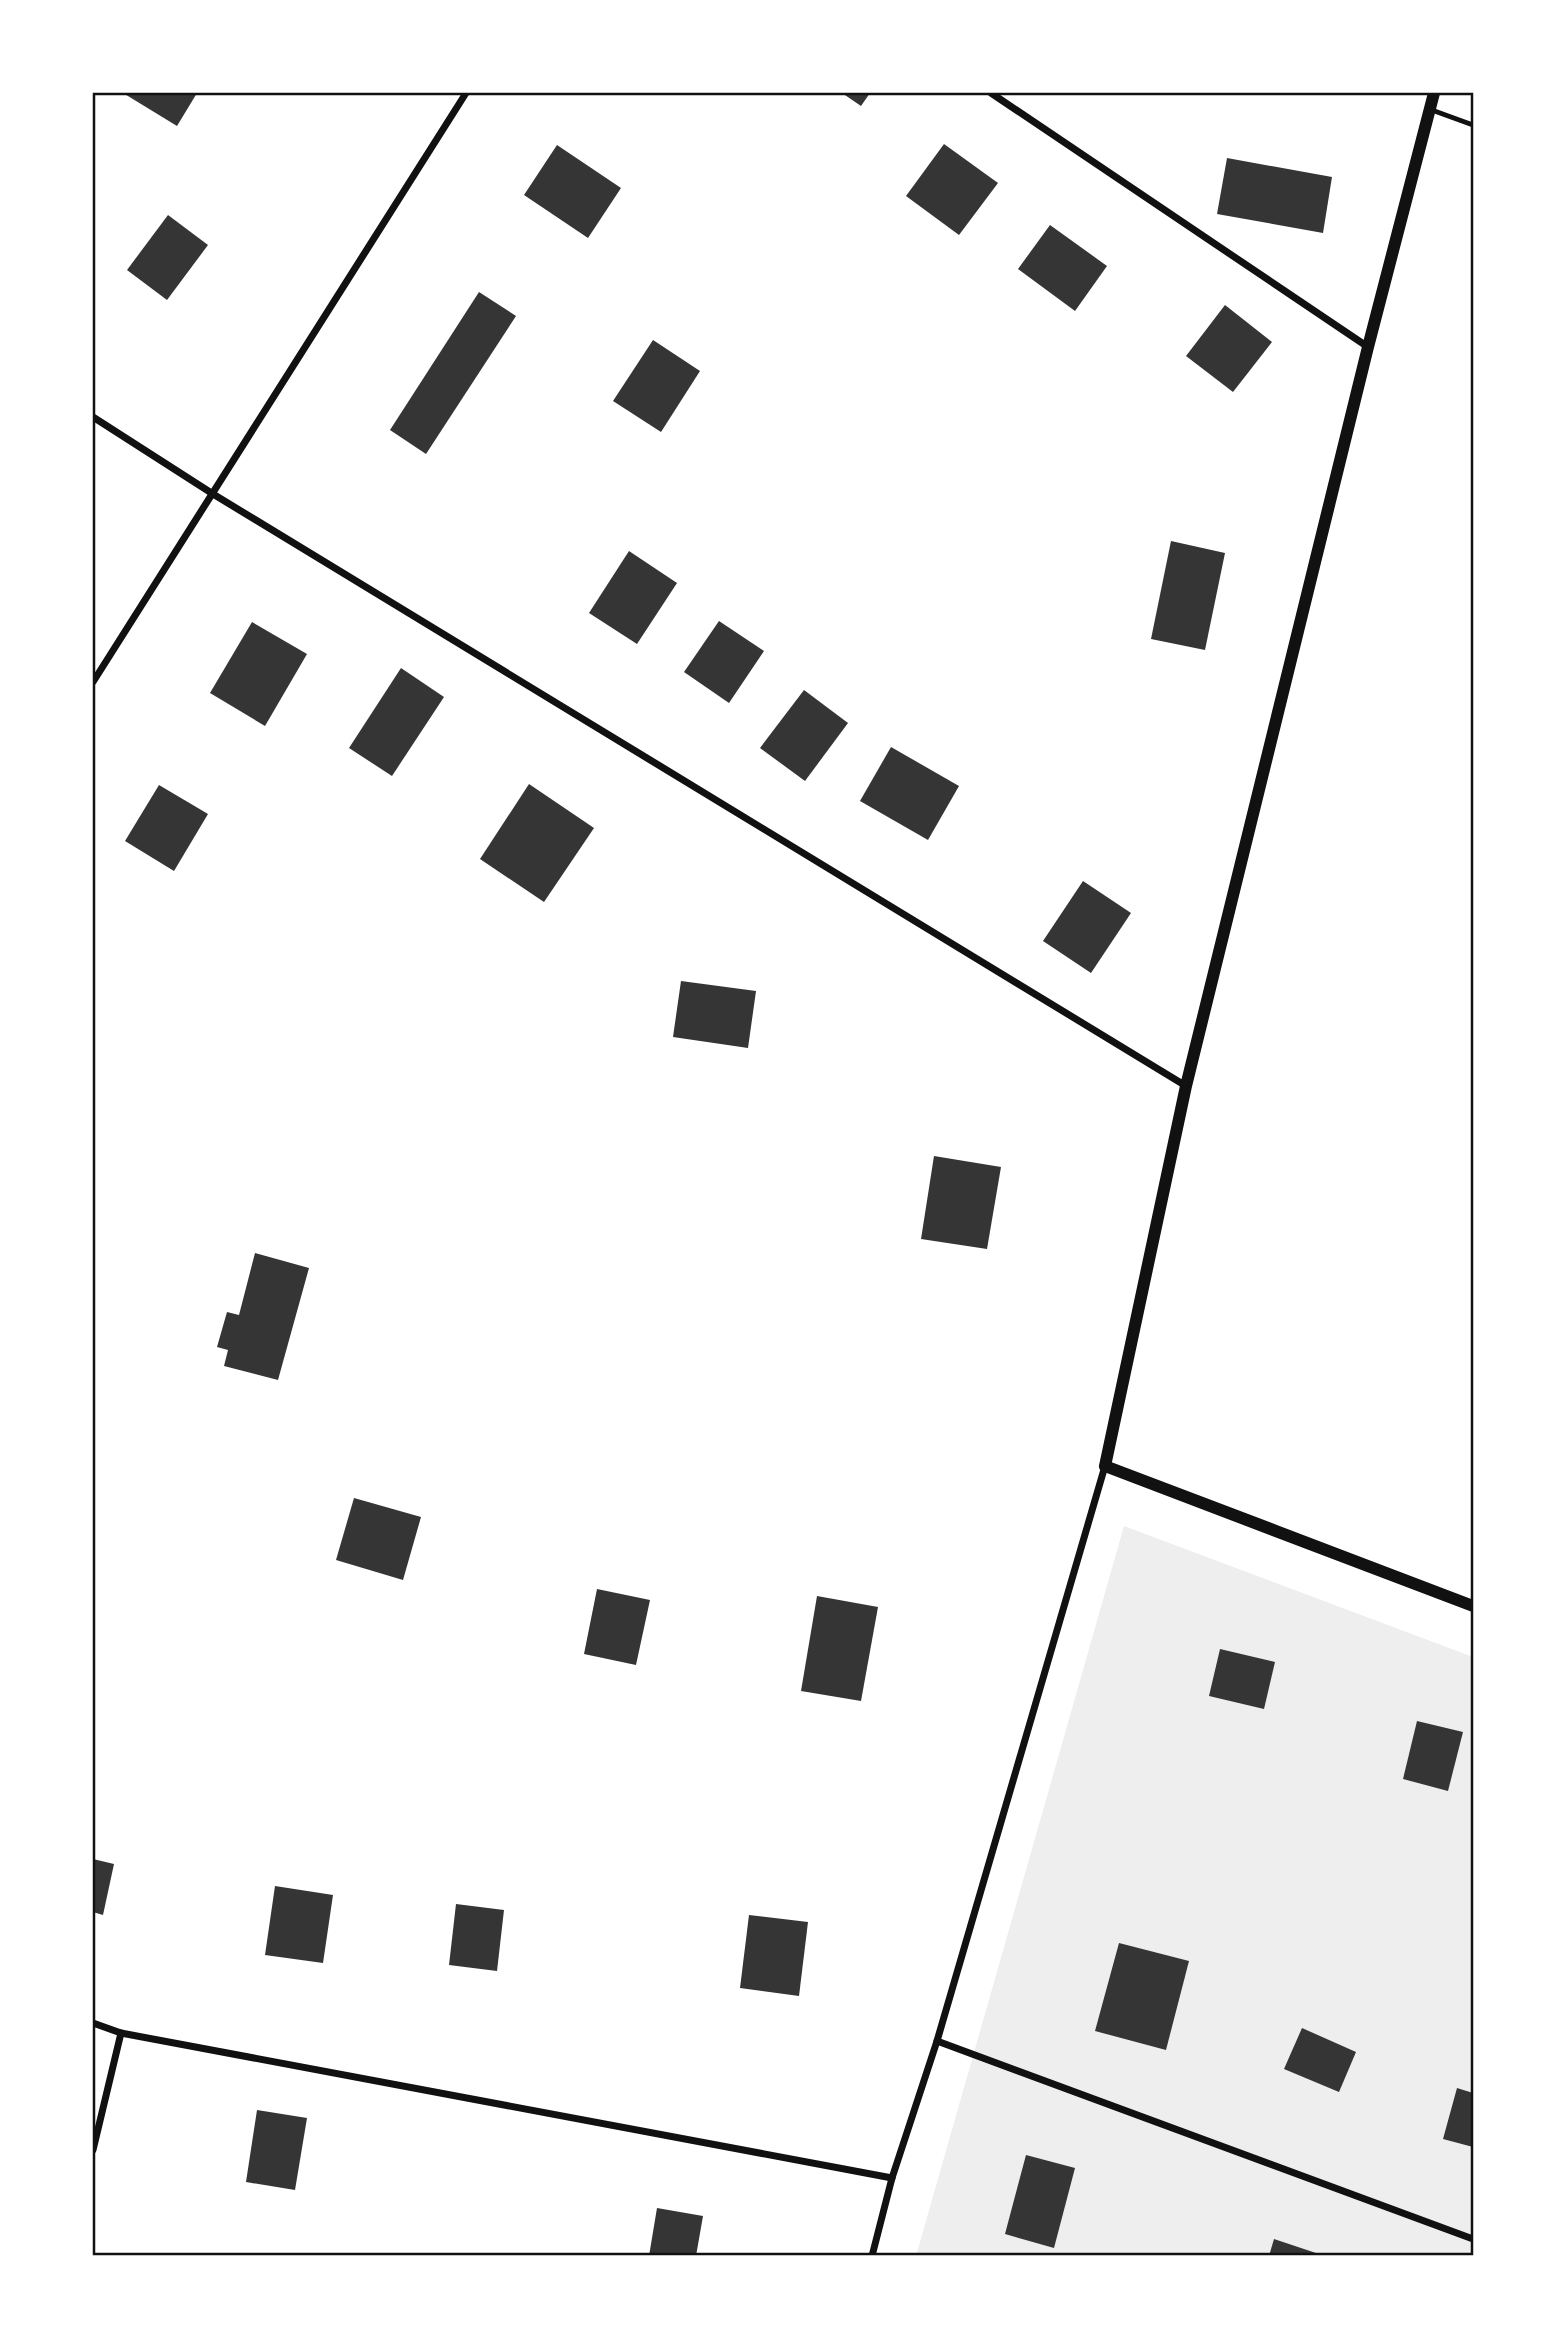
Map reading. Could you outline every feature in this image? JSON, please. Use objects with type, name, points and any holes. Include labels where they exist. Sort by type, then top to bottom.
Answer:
[{"type":"street","points":[[93,682],[466,93]]},
{"type":"street","points":[[990,93],[1368,346]]},
{"type":"street","points":[[872,2256],[892,2178],[937,2040],[1105,1466],[1185,1086],[1368,346],[1434,93]]},
{"type":"street","points":[[93,417],[213,494],[1185,1086]]},
{"type":"street","points":[[1105,1466],[1473,1606]]},
{"type":"street","points":[[93,2024],[121,2033],[892,2178]]},
{"type":"street","points":[[93,2150],[121,2033]]},
{"type":"street","points":[[937,2040],[1473,2239]]},
{"type":"lane","points":[[1429,109],[1473,125]]},
{"type":"shaded area","points":[[1124,1526],[1473,1657],[1473,2256],[916,2256]]},
{"type":"building","points":[[123,93],[197,93],[177,126]]},
{"type":"building","points":[[842,93],[870,93],[861,106]]},
{"type":"building","points":[[944,144],[998,183],[959,235],[906,196]]},
{"type":"building","points":[[557,145],[621,188],[588,238],[524,195]]},
{"type":"building","points":[[1227,158],[1332,177],[1323,233],[1217,214]]},
{"type":"building","points":[[168,215],[208,245],[167,300],[127,270]]},
{"type":"building","points":[[1050,225],[1107,266],[1075,311],[1018,269]]},
{"type":"building","points":[[479,292],[516,316],[426,454],[390,430]]},
{"type":"building","points":[[1225,305],[1272,342],[1233,392],[1186,356]]},
{"type":"building","points":[[653,340],[700,371],[661,432],[613,401]]},
{"type":"building","points":[[1171,541],[1225,553],[1205,650],[1151,639]]},
{"type":"building","points":[[629,551],[677,583],[637,644],[589,613]]},
{"type":"building","points":[[719,621],[764,651],[729,703],[684,672]]},
{"type":"building","points":[[252,622],[307,654],[265,726],[210,693]]},
{"type":"building","points":[[401,668],[444,697],[392,776],[349,748]]},
{"type":"building","points":[[804,690],[848,723],[805,781],[760,748]]},
{"type":"building","points":[[891,747],[959,786],[928,840],[860,801]]},
{"type":"building","points":[[529,784],[594,828],[544,902],[480,859]]},
{"type":"building","points":[[159,785],[208,814],[174,871],[125,841]]},
{"type":"building","points":[[1083,881],[1131,913],[1091,973],[1043,941]]},
{"type":"building","points":[[681,981],[756,991],[748,1048],[673,1037]]},
{"type":"building","points":[[934,1156],[1001,1167],[987,1249],[921,1239]]},
{"type":"building","points":[[255,1253],[309,1268],[278,1380],[224,1366],[228,1350],[217,1347],[227,1312],[239,1315]]},
{"type":"building","points":[[354,1498],[421,1517],[403,1580],[336,1560]]},
{"type":"building","points":[[597,1589],[650,1600],[636,1665],[584,1654]]},
{"type":"building","points":[[817,1596],[878,1607],[861,1701],[801,1691]]},
{"type":"building","points":[[1220,1649],[1275,1662],[1264,1709],[1209,1696]]},
{"type":"building","points":[[1417,1721],[1463,1732],[1448,1791],[1403,1779]]},
{"type":"building","points":[[93,1859],[114,1864],[103,1915],[93,1912]]},
{"type":"building","points":[[275,1886],[333,1895],[323,1963],[265,1955]]},
{"type":"building","points":[[456,1904],[504,1910],[497,1971],[449,1965]]},
{"type":"building","points":[[749,1915],[808,1922],[799,1996],[740,1988]]},
{"type":"building","points":[[1119,1943],[1189,1961],[1166,2050],[1095,2031]]},
{"type":"building","points":[[1302,2028],[1356,2052],[1339,2092],[1284,2069]]},
{"type":"building","points":[[1457,2088],[1473,2093],[1473,2147],[1443,2139]]},
{"type":"building","points":[[257,2110],[307,2118],[295,2190],[246,2182]]},
{"type":"building","points":[[1026,2155],[1075,2168],[1054,2248],[1005,2234]]},
{"type":"building","points":[[657,2208],[703,2216],[696,2256],[649,2256]]},
{"type":"building","points":[[1274,2239],[1325,2256],[1269,2256]]}]
